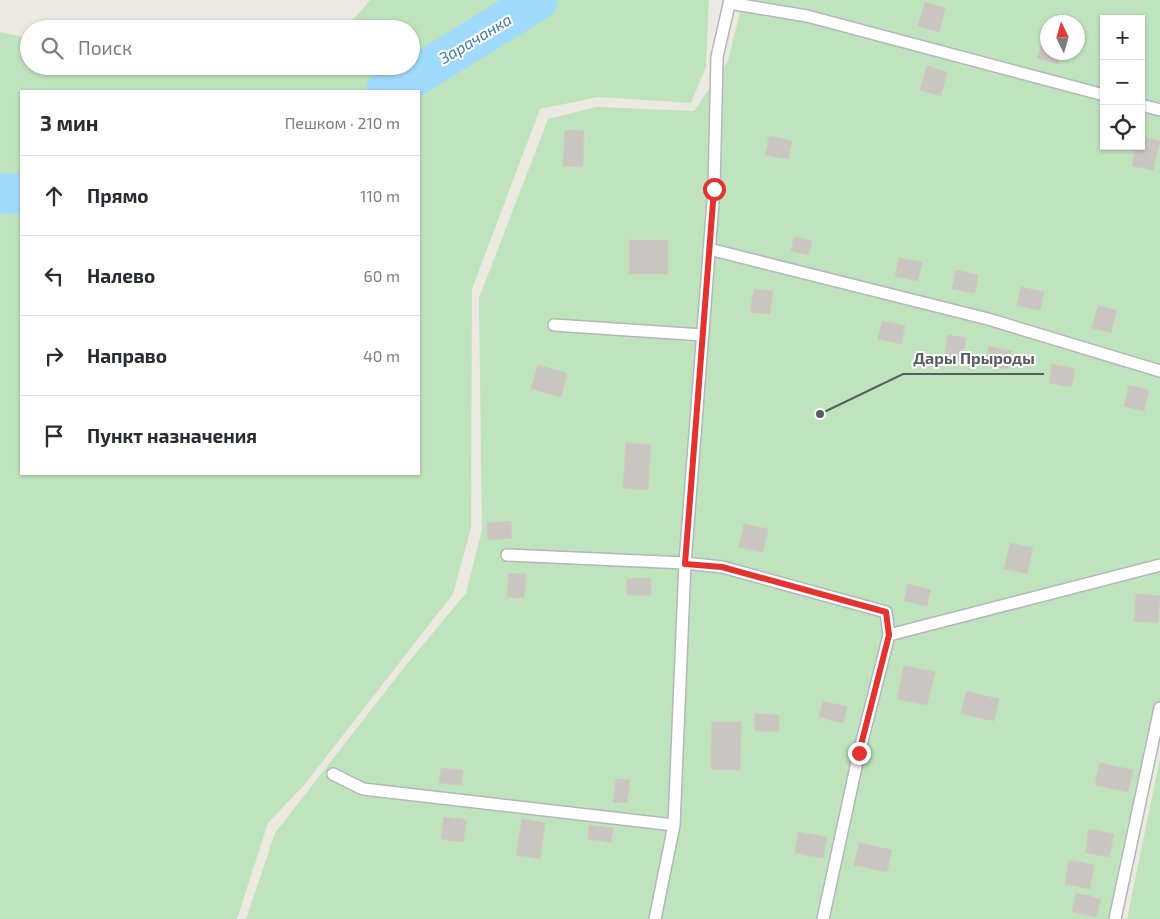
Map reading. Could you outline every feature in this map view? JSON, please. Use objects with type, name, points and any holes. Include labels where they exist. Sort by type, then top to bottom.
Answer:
[{"type":"lane","points":[[655,919],[674,825],[685,564],[714,189],[717,56],[729,2],[806,16],[1100,94]]},
{"type":"lane","points":[[1145,106],[1160,110]]},
{"type":"lane","points":[[709,249],[988,319],[1160,371]]},
{"type":"lane","points":[[554,326],[703,335]]},
{"type":"lane","points":[[507,555],[722,567],[886,612],[889,635],[859,753],[824,919]]},
{"type":"lane","points":[[889,635],[1160,565]]},
{"type":"lane","points":[[1115,919],[1160,708]]},
{"type":"lane","points":[[334,774],[363,788],[674,825]]},
{"type":"green space","points":[[370,0],[709,0],[706,67],[691,103],[598,97],[540,109],[472,289],[471,528],[453,594],[305,784],[268,823],[237,919],[0,919],[0,32],[20,36],[20,75],[420,75],[420,20],[353,20]]},
{"type":"green space","points":[[743,0],[1160,0],[1160,725],[1120,919],[246,919],[275,833],[406,665],[466,593],[482,530],[479,298],[548,119],[596,107],[694,111],[728,61]]},
{"type":"green space","points":[[1160,758],[1160,919],[1127,919]]},
{"type":"building","points":[[925,2],[945,8],[939,32],[918,26]]},
{"type":"building","points":[[1040,48],[1040,59],[1037,58]]},
{"type":"building","points":[[1044,60],[1059,60],[1058,64]]},
{"type":"building","points":[[927,66],[947,72],[941,96],[920,90]]},
{"type":"building","points":[[565,130],[584,131],[583,167],[563,166]]},
{"type":"building","points":[[769,136],[792,141],[788,159],[765,155]]},
{"type":"building","points":[[1145,138],[1160,141],[1153,170],[1132,166],[1135,150],[1145,150]]},
{"type":"building","points":[[794,237],[812,241],[809,255],[791,251]]},
{"type":"building","points":[[629,240],[668,240],[668,274],[629,274]]},
{"type":"building","points":[[899,258],[922,262],[918,281],[895,276]]},
{"type":"building","points":[[956,270],[978,275],[975,293],[952,289]]},
{"type":"building","points":[[1021,287],[1044,292],[1040,310],[1017,306]]},
{"type":"building","points":[[754,289],[773,291],[770,314],[750,312]]},
{"type":"building","points":[[1098,306],[1117,310],[1111,333],[1092,328]]},
{"type":"building","points":[[882,321],[905,326],[901,344],[878,339]]},
{"type":"building","points":[[948,335],[966,338],[962,361],[944,358]]},
{"type":"building","points":[[989,346],[1012,351],[1008,369],[985,365]]},
{"type":"building","points":[[1052,364],[1075,369],[1071,387],[1049,383]]},
{"type":"building","points":[[538,365],[567,373],[561,397],[531,389]]},
{"type":"building","points":[[1129,385],[1149,390],[1144,411],[1124,406]]},
{"type":"building","points":[[626,443],[651,445],[648,490],[623,488]]},
{"type":"building","points":[[511,521],[512,538],[488,540],[487,523]]},
{"type":"building","points":[[744,524],[768,529],[763,552],[739,547]]},
{"type":"building","points":[[1010,543],[1033,548],[1027,574],[1004,569]]},
{"type":"building","points":[[509,573],[526,574],[524,598],[507,597]]},
{"type":"building","points":[[651,578],[651,595],[627,595],[627,579]]},
{"type":"building","points":[[908,584],[931,590],[927,606],[904,601]]},
{"type":"building","points":[[1136,594],[1160,596],[1158,623],[1134,621]]},
{"type":"building","points":[[904,666],[935,672],[927,705],[897,699]]},
{"type":"building","points":[[966,691],[999,699],[994,721],[961,714]]},
{"type":"building","points":[[823,701],[847,707],[843,723],[819,717]]},
{"type":"building","points":[[755,714],[779,715],[779,731],[755,731]]},
{"type":"building","points":[[712,722],[741,722],[740,770],[711,769]]},
{"type":"building","points":[[1100,763],[1133,770],[1128,792],[1095,785]]},
{"type":"building","points":[[441,768],[463,770],[462,785],[439,783]]},
{"type":"building","points":[[616,779],[630,780],[627,803],[613,802]]},
{"type":"building","points":[[444,817],[467,820],[463,842],[441,839]]},
{"type":"building","points":[[522,819],[545,823],[540,859],[516,855]]},
{"type":"building","points":[[589,825],[613,828],[611,842],[588,839]]},
{"type":"building","points":[[1089,829],[1114,834],[1109,857],[1085,853]]},
{"type":"building","points":[[798,832],[827,837],[823,858],[795,853]]},
{"type":"building","points":[[859,843],[892,850],[887,872],[854,865]]},
{"type":"building","points":[[1069,860],[1094,865],[1090,889],[1065,884]]},
{"type":"building","points":[[1076,893],[1101,899],[1096,917],[1072,912]]},
{"type":"waterway","name":"Зарачанка","points":[[420,73],[538,0]]},
{"type":"waterway","name":"Зарачанка","points":[[388,90],[417,75]]},
{"type":"waterway","name":"Зарачанка","points":[[0,194],[20,193]]},
{"type":"place","name":"Дары Прыроды","points":[[820,414]]},
{"type":"route","points":[[714,189],[685,564],[722,567],[886,612],[889,635],[859,753]]}]
